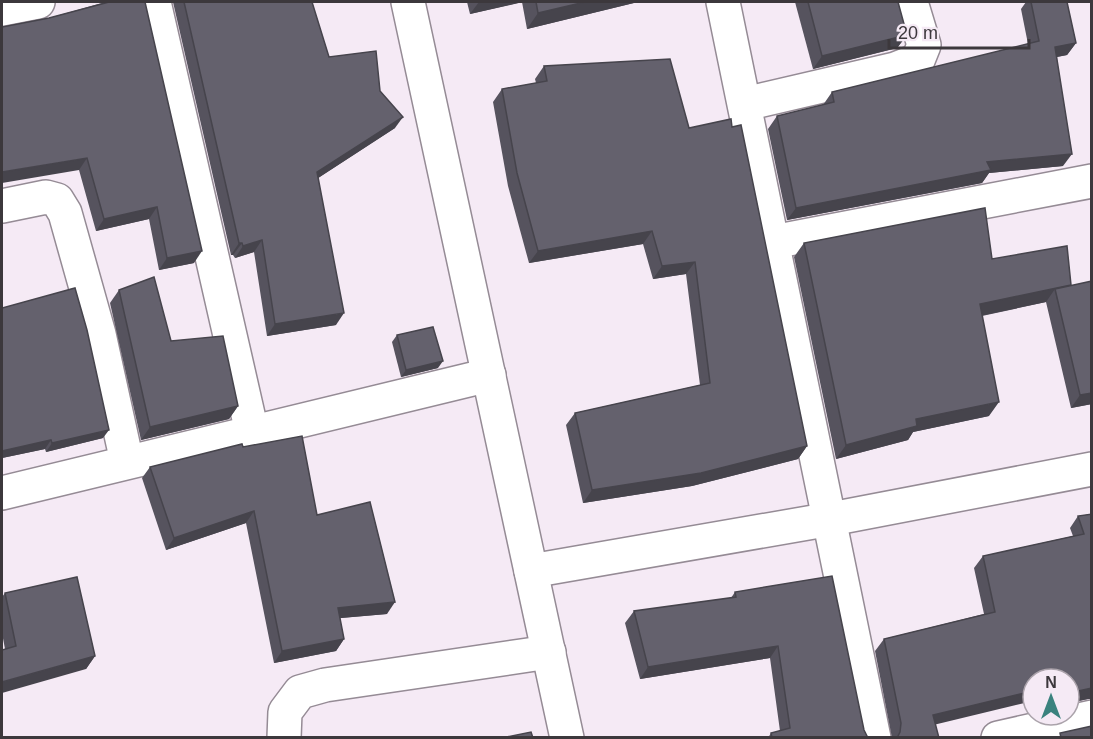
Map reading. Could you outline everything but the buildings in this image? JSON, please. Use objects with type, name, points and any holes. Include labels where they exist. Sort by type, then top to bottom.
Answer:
[{"type":"street","points":[[2,9],[38,2]]},
{"type":"street","points":[[154,2],[252,432]]},
{"type":"street","points":[[408,2],[567,738]]},
{"type":"street","points":[[723,2],[831,519],[874,738]]},
{"type":"street","points":[[745,104],[895,69],[918,60],[924,45],[911,2]]},
{"type":"street","points":[[773,242],[1092,181]]},
{"type":"street","points":[[2,206],[46,197],[57,200],[65,213],[99,334],[127,462]]},
{"type":"street","points":[[2,494],[489,375]]},
{"type":"street","points":[[531,571],[831,519],[1092,469]]},
{"type":"street","points":[[284,738],[285,712],[300,692],[325,685],[549,652]]},
{"type":"street","points":[[998,738],[1092,717]]}]
